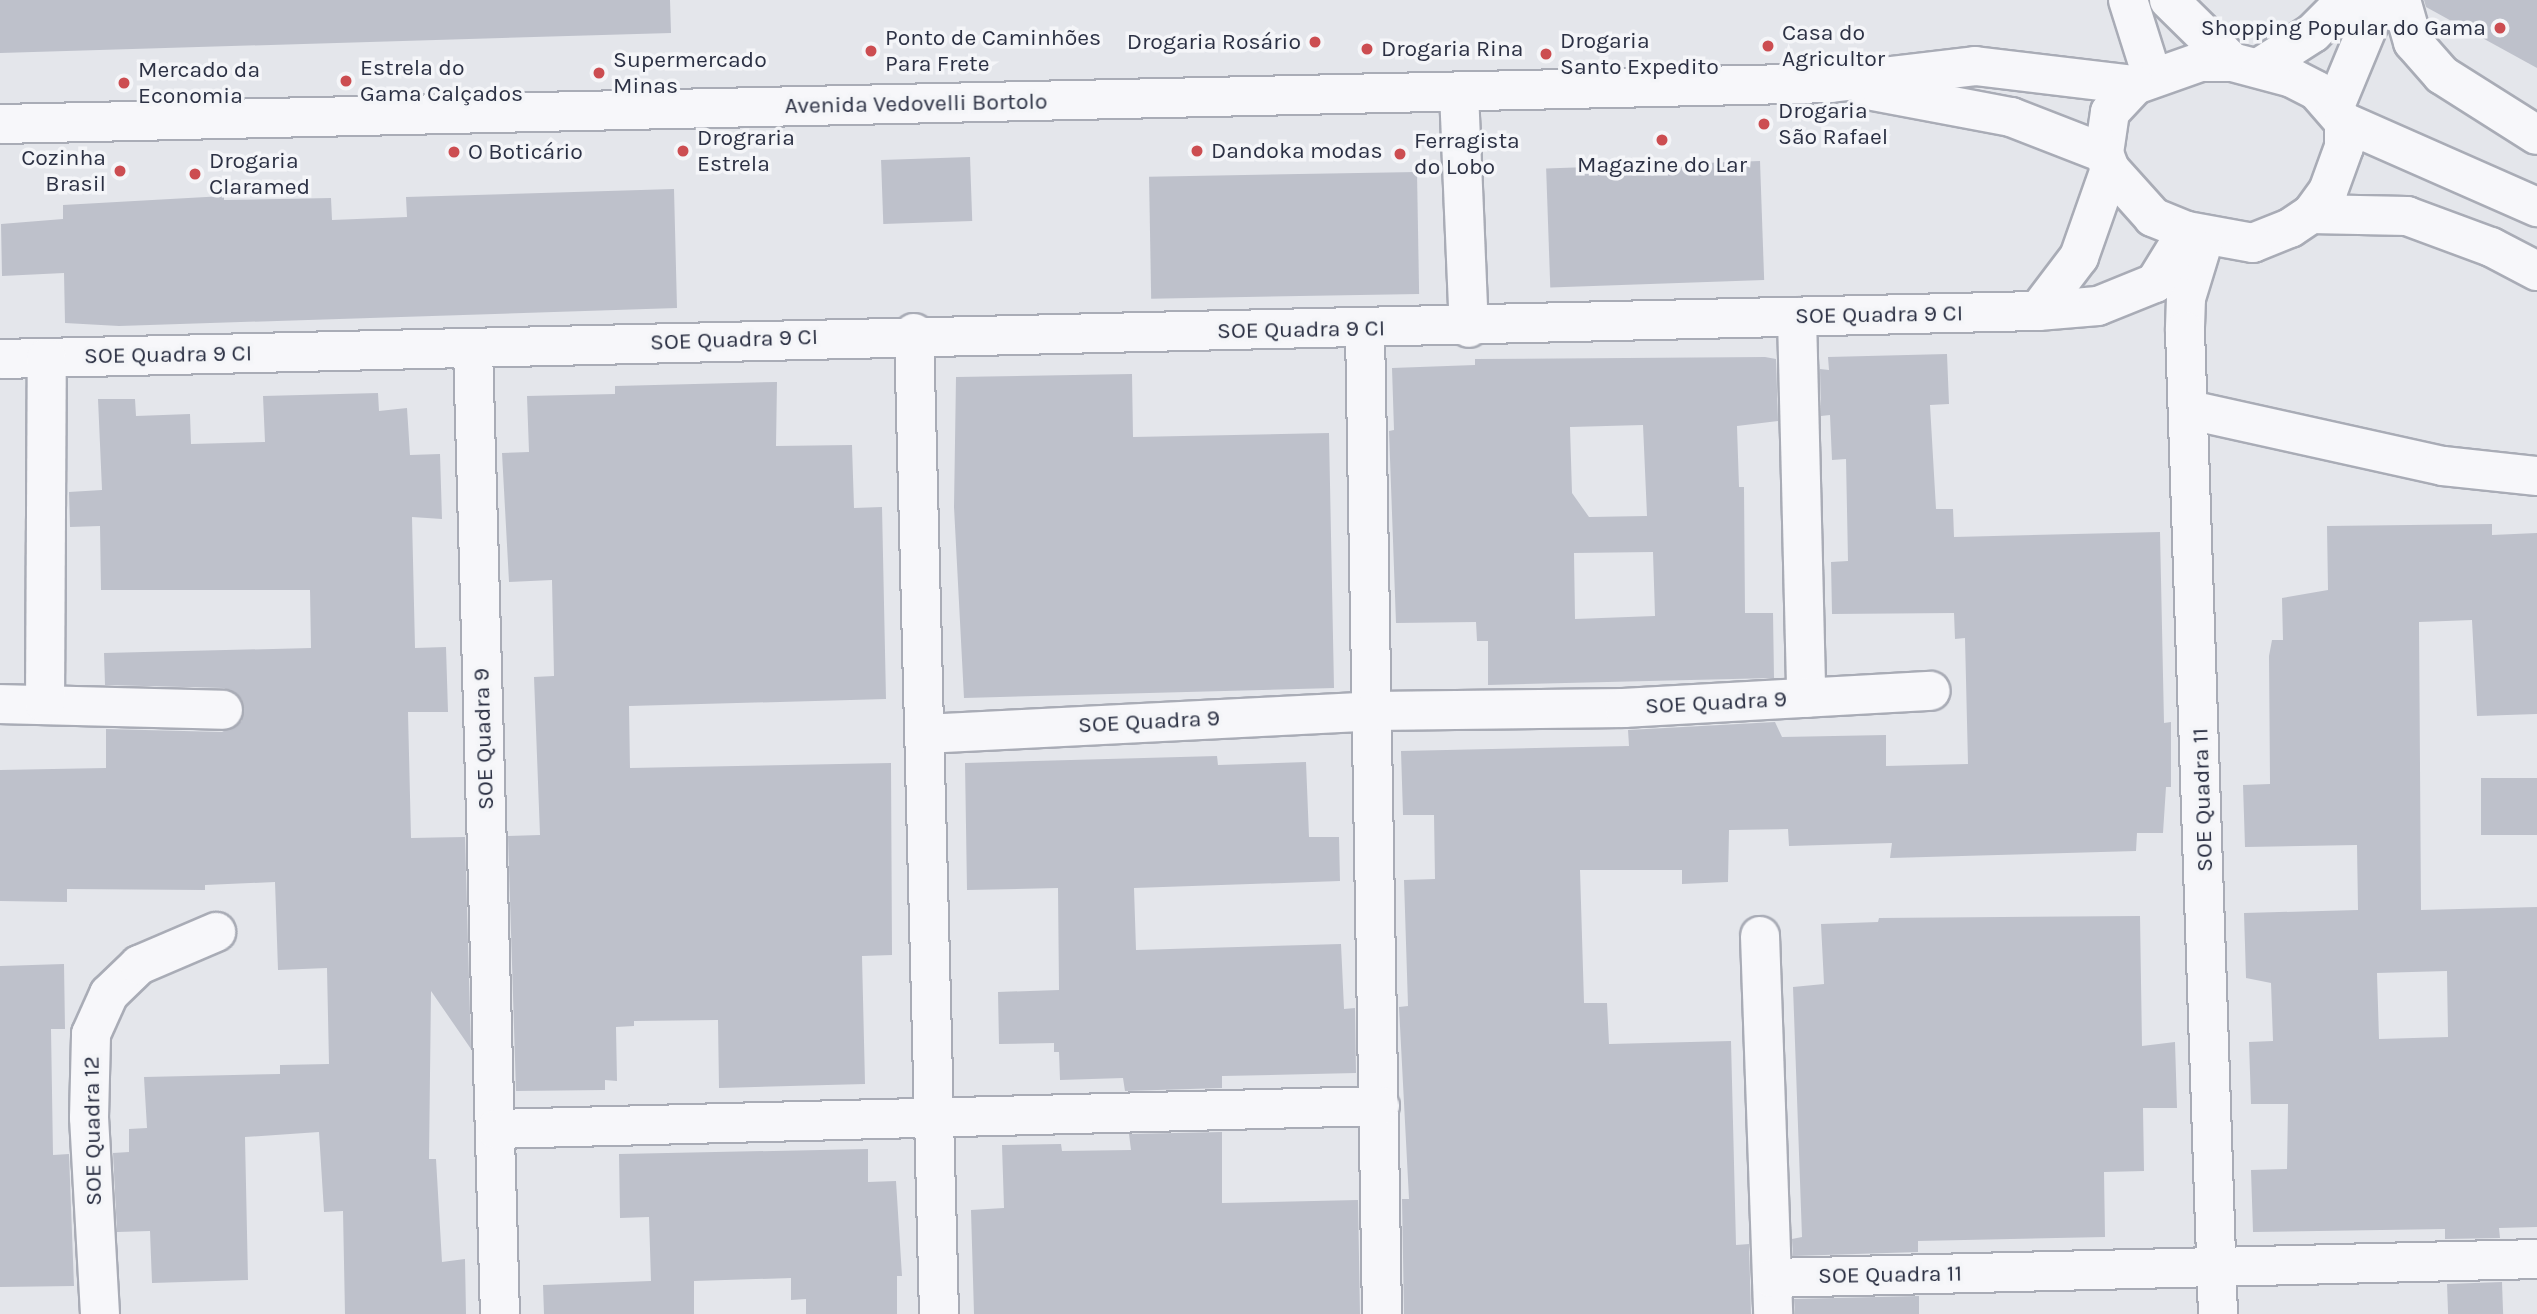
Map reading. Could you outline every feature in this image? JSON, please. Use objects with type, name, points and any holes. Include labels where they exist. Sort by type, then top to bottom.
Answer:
[{"type":"street","points":[[2128,0],[2143,81]]},
{"type":"street","points":[[2169,0],[2246,65]]},
{"type":"street","points":[[2246,65],[2313,33],[2346,0]]},
{"type":"street","points":[[2311,214],[2338,172],[2340,114],[2379,0]]},
{"type":"street","points":[[2401,0],[2413,42],[2442,75],[2537,135]]},
{"type":"street","points":[[2038,311],[2079,257],[2107,161],[2110,112],[2143,81],[2200,62],[2246,65],[2308,87],[2340,114],[2537,206]]},
{"type":"street","name":"Avenida Vedovelli Bortolo","points":[[0,124],[1831,83],[1975,66],[2143,81]]},
{"type":"street","name":"Avenida Vedovelli Bortolo","points":[[1831,83],[2011,117],[2107,161]]},
{"type":"street","points":[[1459,92],[1469,327]]},
{"type":"street","points":[[2107,161],[2153,217],[2196,234],[2253,243],[2311,214],[2407,216],[2491,247],[2537,271]]},
{"type":"street","name":"SOE Quadra 9 CI","points":[[0,359],[473,349],[914,333],[1365,330],[2038,311],[2098,306],[2155,283],[2196,234]]},
{"type":"street","name":"SOE Quadra 11","points":[[2196,234],[2186,298],[2185,331],[2190,410],[2218,1314]]},
{"type":"street","name":"SOE Quadra 9","points":[[1797,317],[1806,698]]},
{"type":"street","points":[[1365,330],[1374,711],[1382,1314]]},
{"type":"street","points":[[914,333],[939,1314]]},
{"type":"street","name":"SOE Quadra 9","points":[[473,349],[500,1314]]},
{"type":"street","points":[[45,704],[47,358]]},
{"type":"street","points":[[2190,410],[2443,466],[2537,476]]},
{"type":"street","name":"SOE Quadra 9","points":[[924,734],[1374,711],[1625,708],[1931,691]]},
{"type":"street","points":[[0,705],[223,710]]},
{"type":"street","name":"SOE Quadra 12","points":[[100,1314],[89,1118],[91,1034],[109,994],[139,965],[216,932]]},
{"type":"street","name":"SOE Quadra 11","points":[[1760,936],[1773,1296],[2218,1269],[2537,1259]]},
{"type":"street","points":[[496,1129],[1380,1106]]},
{"type":"building","points":[[0,0],[670,0],[671,33],[0,53]]},
{"type":"building","name":"Shopping Popular do Gama","points":[[2424,0],[2537,0],[2537,68],[2426,7]]},
{"type":"building","points":[[970,157],[972,221],[883,224],[881,160]]},
{"type":"building","points":[[1760,161],[1764,280],[1550,287],[1546,168]]},
{"type":"building","points":[[1417,172],[1419,294],[1151,299],[1149,177]]},
{"type":"building","points":[[674,189],[677,308],[119,326],[65,323],[64,273],[2,276],[1,224],[63,219],[63,205],[224,196],[224,200],[331,198],[332,220],[407,217],[406,197]]},
{"type":"building","points":[[1947,354],[1949,404],[1930,405],[1936,509],[1953,509],[1954,537],[2160,532],[2164,723],[2171,722],[2171,787],[2166,787],[2163,833],[2137,833],[2136,851],[1890,858],[1892,843],[1789,846],[1788,829],[1729,830],[1728,882],[1682,884],[1682,870],[1580,870],[1584,1003],[1607,1003],[1609,1044],[1731,1041],[1736,1245],[1749,1244],[1751,1314],[1404,1314],[1402,1199],[1409,1199],[1399,1007],[1408,1006],[1404,880],[1435,879],[1434,815],[1403,815],[1401,751],[1629,746],[1628,730],[1775,722],[1782,737],[1886,735],[1886,766],[1968,764],[1965,638],[1955,639],[1954,613],[1832,614],[1831,562],[1848,561],[1846,459],[1832,460],[1830,415],[1821,416],[1820,369],[1829,370],[1828,357]]},
{"type":"building","points":[[1475,359],[1776,359],[1778,421],[1737,426],[1739,487],[1744,487],[1745,613],[1773,613],[1774,678],[1488,685],[1488,641],[1477,641],[1476,622],[1396,623],[1389,431],[1394,430],[1392,368],[1475,365]],"holes":[[[1643,425],[1647,516],[1589,517],[1572,493],[1570,427]],[[1653,552],[1655,616],[1575,619],[1574,553]]]},
{"type":"building","points":[[1132,374],[1133,437],[1329,433],[1334,688],[964,698],[954,507],[956,377]]},
{"type":"building","points":[[777,382],[776,446],[852,445],[854,508],[882,507],[886,699],[629,706],[630,768],[891,763],[892,955],[862,956],[865,1084],[719,1088],[718,1020],[634,1021],[634,1026],[616,1027],[617,1081],[605,1080],[605,1090],[516,1091],[508,836],[540,835],[534,677],[554,676],[552,580],[509,582],[502,453],[529,452],[527,396],[615,394],[615,386]]},
{"type":"building","points":[[378,393],[379,411],[407,408],[410,455],[440,454],[442,519],[412,517],[415,648],[446,647],[448,712],[408,712],[411,838],[465,837],[471,1049],[431,991],[429,1159],[436,1159],[442,1262],[465,1259],[466,1314],[345,1314],[343,1211],[324,1212],[319,1132],[245,1137],[248,1280],[152,1283],[150,1231],[117,1232],[113,1153],[129,1152],[129,1129],[147,1128],[144,1077],[280,1074],[280,1065],[329,1064],[327,968],[278,970],[275,882],[205,885],[205,890],[67,889],[67,902],[0,901],[0,770],[106,768],[106,729],[222,732],[242,721],[242,700],[224,688],[105,685],[104,653],[311,648],[310,590],[101,590],[100,526],[70,527],[69,492],[102,490],[98,399],[135,399],[136,416],[190,414],[191,444],[265,442],[263,396]]},
{"type":"building","points":[[2492,524],[2492,535],[2537,533],[2537,714],[2477,716],[2472,620],[2419,622],[2421,910],[2537,907],[2537,1227],[2499,1228],[2500,1238],[2445,1239],[2445,1229],[2253,1232],[2251,1170],[2287,1169],[2288,1104],[2251,1104],[2249,1042],[2273,1041],[2271,983],[2246,978],[2244,913],[2358,910],[2357,845],[2245,847],[2243,785],[2270,784],[2269,656],[2272,640],[2283,640],[2282,598],[2328,590],[2327,526]],"holes":[[[2447,971],[2448,1037],[2379,1039],[2377,973]]]},
{"type":"building","points":[[1217,756],[1218,765],[1306,762],[1309,837],[1339,837],[1340,881],[1134,888],[1136,950],[1341,944],[1344,1009],[1355,1008],[1356,1073],[1222,1076],[1222,1088],[1125,1091],[1123,1078],[1060,1080],[1059,1052],[1054,1052],[1054,1043],[999,1044],[998,992],[1059,990],[1058,888],[967,890],[965,763]]},
{"type":"building","points":[[2481,778],[2537,778],[2537,835],[2481,835]]},
{"type":"building","points":[[2140,916],[2142,1046],[2175,1042],[2177,1108],[2143,1108],[2144,1171],[2104,1172],[2105,1237],[1918,1241],[1918,1252],[1793,1256],[1792,1239],[1802,1237],[1793,987],[1824,984],[1821,924],[1878,922],[1879,918]]},
{"type":"building","points":[[64,964],[65,1029],[51,1029],[53,1155],[69,1154],[74,1286],[0,1287],[0,966]]},
{"type":"building","points":[[1222,1132],[1222,1203],[1358,1200],[1360,1314],[974,1314],[971,1210],[1004,1208],[1002,1145],[1061,1144],[1062,1151],[1131,1150],[1129,1134]]},
{"type":"building","points":[[868,1149],[868,1182],[896,1181],[902,1276],[897,1276],[897,1314],[806,1314],[806,1299],[791,1300],[791,1278],[694,1281],[694,1314],[544,1314],[543,1285],[651,1281],[649,1217],[620,1218],[619,1154]]},
{"type":"building","points":[[2502,1282],[2503,1314],[2448,1314],[2447,1284]]},
{"type":"building","points":[[1919,1296],[1919,1314],[1795,1314],[1794,1299]]},
{"type":"place","name":"Shopping Popular do Gama","points":[[2500,28]]},
{"type":"place","name":"Drogaria Rosário","points":[[1315,42]]},
{"type":"place","name":"Casa do Agricultor","points":[[1768,46]]},
{"type":"place","name":"Drogaria Rina","points":[[1367,49]]},
{"type":"place","name":"Ponto de Caminhões Para Frete","points":[[871,51]]},
{"type":"place","name":"Drogaria Santo Expedito","points":[[1546,54]]},
{"type":"place","name":"Supermercado Minas","points":[[599,73]]},
{"type":"place","name":"Estrela do Gama Calçados","points":[[346,81]]},
{"type":"place","name":"Mercado da Economia","points":[[124,83]]},
{"type":"place","name":"Drogaria São Rafael","points":[[1764,124]]},
{"type":"place","name":"Magazine do Lar","points":[[1662,140]]},
{"type":"place","name":"Drograria Estrela","points":[[683,151]]},
{"type":"place","name":"Dandoka modas","points":[[1197,151]]},
{"type":"place","name":"O Boticário","points":[[454,152]]},
{"type":"place","name":"Ferragista do Lobo","points":[[1400,154]]},
{"type":"place","name":"Cozinha Brasil","points":[[120,171]]},
{"type":"place","name":"Drogaria Claramed","points":[[195,174]]}]
